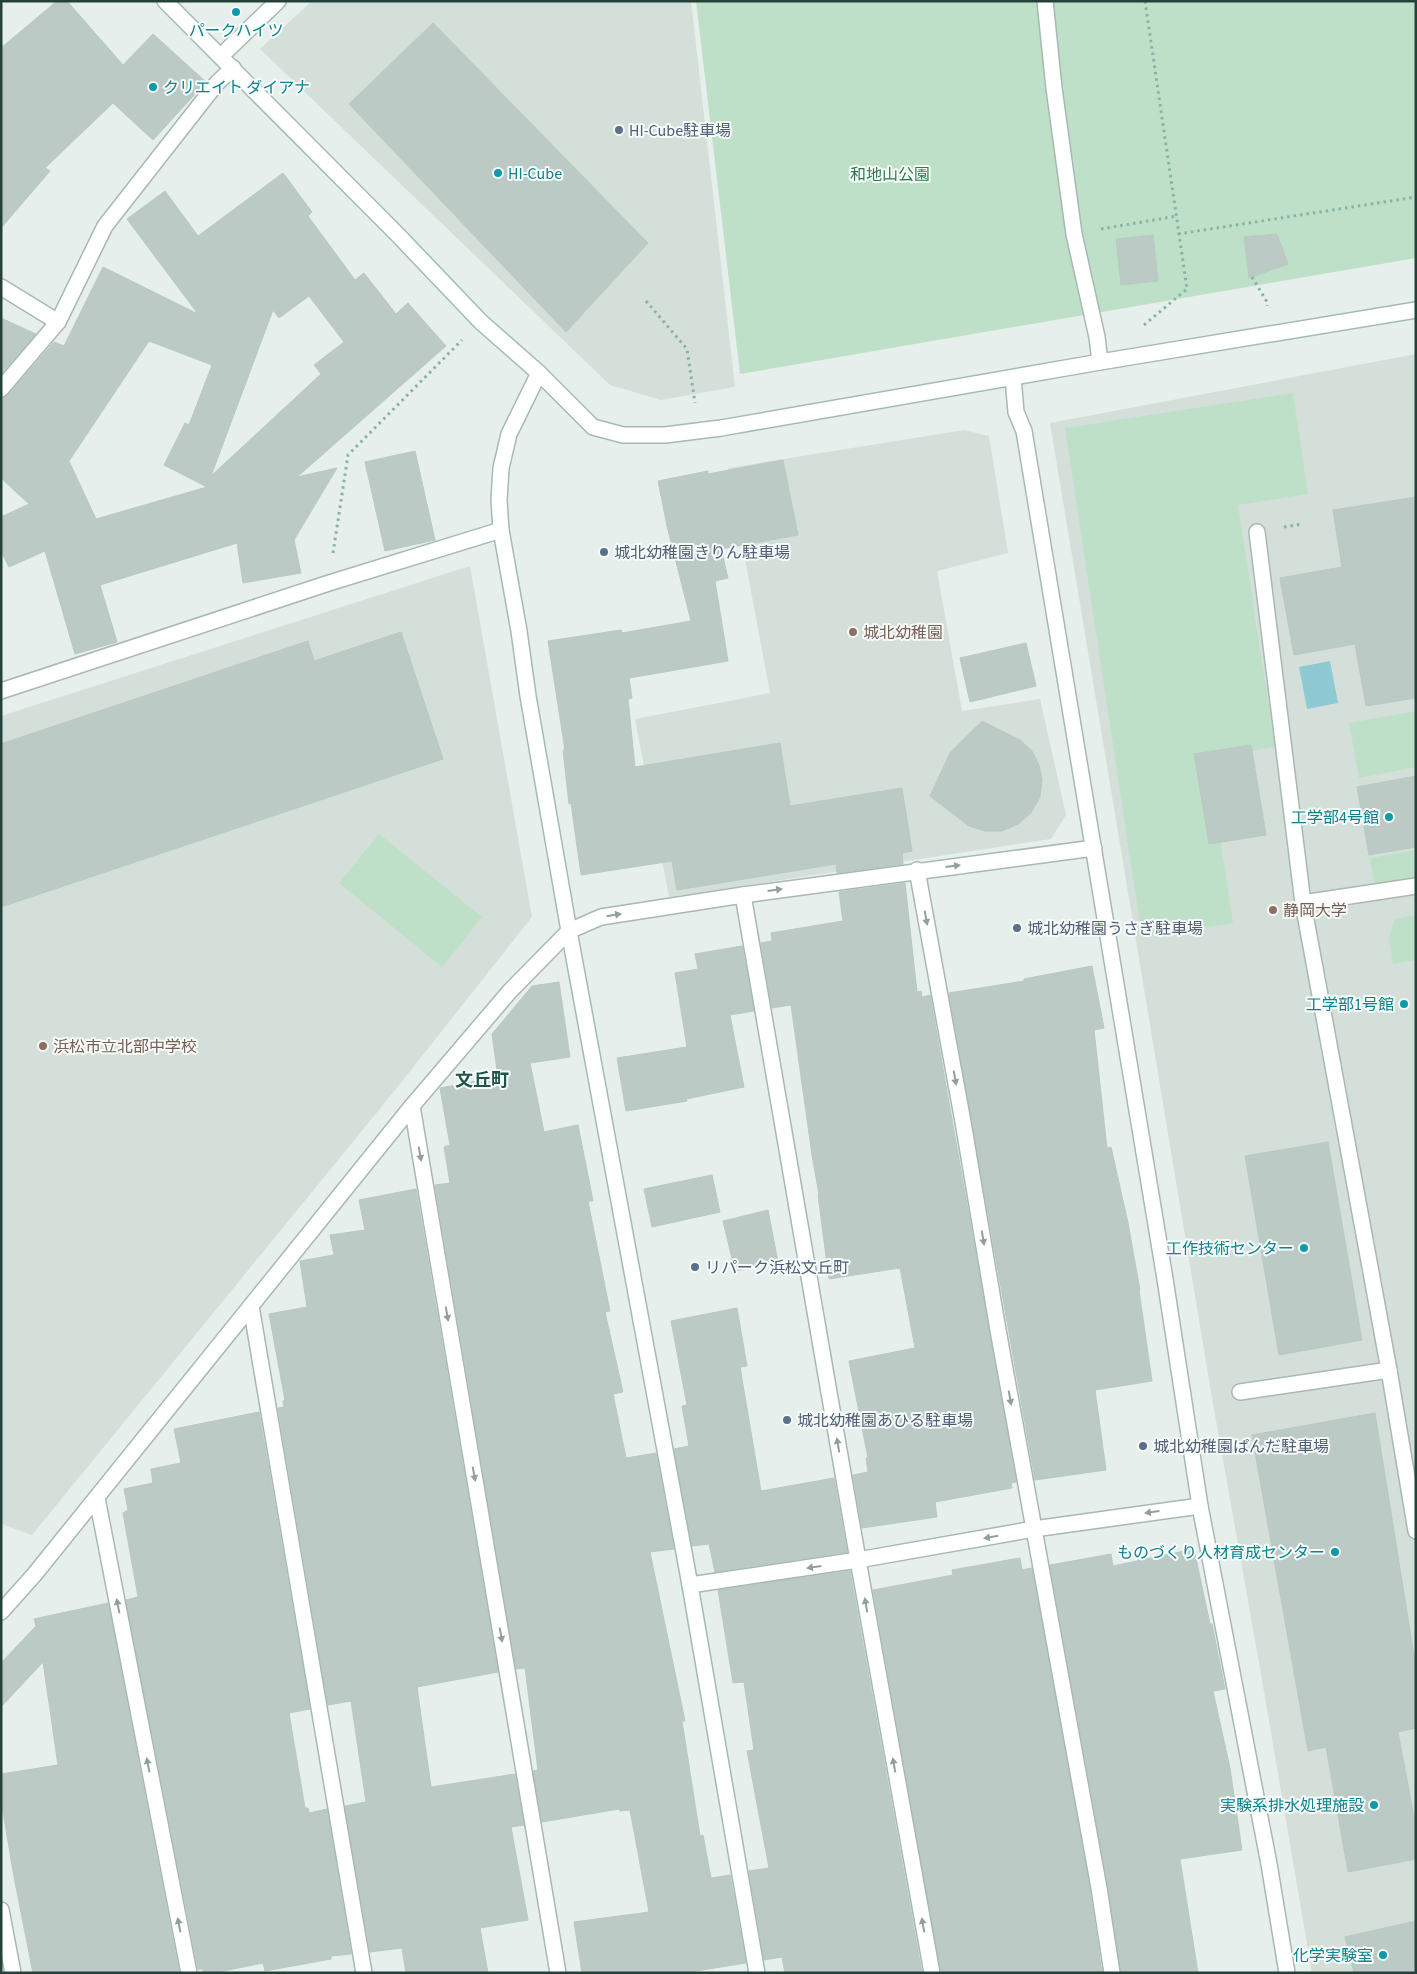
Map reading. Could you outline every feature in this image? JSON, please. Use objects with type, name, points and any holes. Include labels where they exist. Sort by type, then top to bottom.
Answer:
[{"type":"street","points":[[165,1],[222,56],[481,322],[539,373],[593,427],[623,436],[665,435],[721,428],[1100,362],[1416,310]]},
{"type":"street","points":[[222,56],[278,1]]},
{"type":"street","points":[[1045,1],[1054,88],[1074,234],[1097,337],[1100,362]]},
{"type":"street","points":[[1,389],[58,322],[105,226],[217,84],[233,68]]},
{"type":"street","points":[[1,287],[58,322]]},
{"type":"street","points":[[539,373],[509,434],[501,468],[499,500],[501,530],[519,631],[528,696],[556,848],[568,931],[690,1585],[757,1973]]},
{"type":"street","points":[[1013,378],[1016,412],[1024,431],[1166,1279],[1200,1506],[1267,1854],[1287,1973]]},
{"type":"street","points":[[1,691],[329,583],[501,530]]},
{"type":"street","points":[[1257,532],[1304,903],[1389,1370],[1416,1531]]},
{"type":"street","points":[[1,1612],[97,1498],[412,1106],[510,991],[568,931],[601,917],[917,870],[1094,848]]},
{"type":"street","points":[[917,870],[1099,1888],[1112,1973]]},
{"type":"street","points":[[1304,903],[1416,886]]},
{"type":"street","points":[[744,895],[858,1560],[932,1973]]},
{"type":"street","points":[[412,1106],[558,1973]]},
{"type":"street","points":[[251,1306],[364,1973]]},
{"type":"street","points":[[1240,1392],[1389,1370]]},
{"type":"street","points":[[97,1498],[189,1973]]},
{"type":"street","points":[[690,1585],[858,1560],[1034,1529],[1200,1506]]},
{"type":"street","points":[[1,1910],[13,1973]]},
{"type":"path","points":[[1144,326],[1187,289],[1145,1]]},
{"type":"path","points":[[1178,234],[1416,197]]},
{"type":"path","points":[[1074,234],[1177,216]]},
{"type":"path","points":[[646,301],[687,349],[695,404]]},
{"type":"path","points":[[329,583],[348,456],[481,322]]},
{"type":"shaded area","points":[[312,1],[691,1],[735,387],[661,400],[610,385],[260,49]]},
{"type":"shaded area","name":"静岡大学","points":[[1416,354],[1416,1973],[1312,1973],[1212,1398],[1050,423]]},
{"type":"shaded area","name":"城北幼稚園","points":[[964,430],[989,436],[1008,553],[937,571],[962,711],[1040,699],[1066,815],[1051,839],[669,897],[635,719],[770,693],[728,468]]},
{"type":"shaded area","points":[[470,566],[532,917],[396,1089],[32,1535],[1,1524],[1,716]]},
{"type":"green space","name":"和地山公園","points":[[696,1],[1416,1],[1416,258],[740,374]]},
{"type":"green space","points":[[1293,393],[1308,494],[1238,505],[1275,747],[1208,758],[1233,923],[1142,937],[1065,428]]},
{"type":"green space","points":[[1416,711],[1416,767],[1359,778],[1349,723]]},
{"type":"green space","points":[[379,834],[482,917],[442,967],[339,883]]},
{"type":"green space","points":[[1416,850],[1416,894],[1377,901],[1370,858]]},
{"type":"green space","points":[[1416,915],[1416,960],[1393,964],[1389,937],[1395,919]]},
{"type":"water","points":[[1330,661],[1338,703],[1307,709],[1299,667]]},
{"type":"building","points":[[57,1],[67,1],[123,65],[153,34],[206,82],[153,140],[113,103],[45,168],[50,171],[1,228],[1,48]]},
{"type":"building","name":"HI-Cube","points":[[433,23],[648,243],[566,332],[349,104]]},
{"type":"building","points":[[283,173],[312,212],[308,216],[355,280],[364,273],[396,314],[408,303],[446,346],[297,477],[337,468],[294,540],[301,573],[243,583],[237,543],[100,585],[117,642],[75,654],[45,551],[9,567],[1,551],[1,517],[29,504],[1,478],[1,398],[8,395],[54,342],[64,346],[103,267],[198,314],[127,219],[165,191],[198,236]],"holes":[[[309,296],[344,342],[314,365],[321,374],[211,476],[273,310],[279,318]],[[149,341],[212,365],[189,425],[185,423],[164,465],[207,487],[96,519],[69,461]]]},
{"type":"building","points":[[1277,234],[1288,264],[1249,278],[1244,237]]},
{"type":"building","points":[[1153,235],[1158,281],[1121,285],[1116,239]]},
{"type":"building","points":[[1,318],[36,334],[1,374]]},
{"type":"building","points":[[415,451],[435,540],[385,551],[365,462]]},
{"type":"building","points":[[783,460],[798,535],[721,549],[728,578],[715,581],[728,661],[629,678],[632,698],[628,699],[635,767],[780,743],[790,806],[902,788],[912,851],[902,853],[903,864],[837,873],[836,864],[677,890],[672,861],[581,875],[571,803],[569,804],[563,750],[565,750],[548,641],[621,630],[622,633],[691,621],[667,526],[658,481],[708,471],[708,474]]},
{"type":"building","points":[[1416,497],[1416,698],[1366,706],[1355,644],[1294,655],[1280,578],[1342,567],[1333,510]]},
{"type":"building","points":[[401,632],[443,759],[1,907],[1,744],[308,641],[314,661]]},
{"type":"building","points":[[1026,643],[1036,686],[970,702],[960,658]]},
{"type":"building","points":[[982,721],[1020,740],[1032,751],[1039,765],[1042,780],[1040,797],[1031,813],[1018,824],[1002,831],[985,831],[969,826],[930,796],[950,753]]},
{"type":"building","points":[[1251,745],[1266,835],[1209,844],[1194,754]]},
{"type":"building","name":"工学部4号館","points":[[1416,776],[1416,847],[1369,855],[1357,787]]},
{"type":"building","points":[[905,883],[917,992],[921,991],[922,997],[930,995],[1016,1482],[1011,1483],[1012,1488],[935,1502],[937,1517],[862,1528],[853,1475],[868,1472],[866,1458],[868,1458],[849,1361],[915,1348],[900,1268],[829,1279],[819,1195],[791,1005],[772,1008],[761,943],[772,941],[771,933],[843,921],[839,892]]},
{"type":"building","points":[[742,946],[754,1011],[730,1015],[744,1087],[686,1099],[687,1101],[626,1111],[617,1058],[687,1047],[675,973],[698,969],[695,954]]},
{"type":"building","points":[[1092,966],[1104,1028],[1094,1030],[1107,1148],[1111,1147],[1128,1223],[1140,1290],[1152,1381],[1095,1390],[1106,1470],[1035,1480],[949,993],[1024,981],[1024,979]]},
{"type":"building","points":[[559,982],[570,1057],[530,1063],[544,1132],[578,1125],[593,1201],[588,1201],[610,1311],[605,1312],[623,1392],[613,1394],[626,1458],[656,1453],[674,1549],[650,1552],[685,1721],[682,1721],[700,1836],[703,1835],[711,1878],[730,1875],[746,1963],[683,1973],[582,1973],[574,1922],[649,1912],[630,1810],[620,1811],[619,1809],[542,1822],[533,1771],[538,1770],[525,1668],[516,1669],[435,1185],[450,1183],[444,1147],[450,1145],[440,1088],[498,1077],[492,1034],[532,986]]},
{"type":"building","name":"工作技術センター","points":[[1328,1142],[1362,1340],[1279,1355],[1245,1156]]},
{"type":"building","points":[[712,1175],[720,1212],[652,1227],[644,1189]]},
{"type":"building","points":[[416,1189],[498,1672],[417,1687],[431,1787],[515,1774],[524,1825],[511,1827],[528,1920],[480,1928],[488,1973],[406,1973],[402,1948],[370,1952],[345,1806],[366,1802],[351,1701],[328,1705],[278,1408],[284,1407],[283,1401],[285,1400],[269,1314],[307,1307],[300,1261],[334,1255],[330,1235],[365,1230],[359,1200]]},
{"type":"building","points":[[768,1210],[778,1262],[735,1271],[723,1221]]},
{"type":"building","points":[[737,1308],[747,1366],[740,1367],[761,1491],[834,1478],[847,1552],[715,1572],[709,1544],[692,1546],[674,1449],[689,1446],[682,1406],[687,1405],[671,1321]]},
{"type":"building","points":[[259,1412],[310,1709],[289,1713],[305,1808],[308,1808],[309,1813],[327,1809],[351,1954],[331,1956],[331,1959],[265,1971],[263,1963],[213,1973],[203,1973],[203,1969],[198,1969],[126,1600],[138,1597],[123,1513],[128,1510],[124,1489],[153,1483],[151,1469],[181,1463],[174,1429]]},
{"type":"building","name":"ものづくり人材育成センター","points":[[1375,1413],[1416,1668],[1416,1728],[1398,1732],[1416,1827],[1416,1859],[1348,1872],[1326,1747],[1308,1751],[1252,1435]]},
{"type":"building","points":[[1194,1549],[1225,1689],[1213,1691],[1230,1768],[1242,1850],[1180,1859],[1198,1973],[1121,1973],[1108,1886],[1050,1565],[1111,1554],[1113,1566]]},
{"type":"building","points":[[1020,1558],[1022,1570],[1032,1568],[1090,1890],[1102,1973],[941,1973],[873,1590],[953,1575],[952,1570]]},
{"type":"building","points":[[850,1571],[922,1973],[785,1973],[782,1957],[764,1960],[749,1871],[769,1868],[747,1751],[754,1750],[744,1682],[733,1683],[718,1590]]},
{"type":"building","points":[[108,1603],[179,1972],[33,1973],[1,1800],[1,1774],[58,1765],[43,1662],[1,1707],[1,1663],[36,1626],[34,1619]]},
{"type":"building","name":"化学実験室","points":[[1416,1921],[1416,1973],[1354,1973],[1345,1937]]},
{"type":"place","name":"パークハイツ","points":[[236,12]]},
{"type":"place","name":"クリエイト ダイアナ","points":[[153,87]]},
{"type":"place","name":"HI-Cube駐車場","points":[[619,130]]},
{"type":"place","name":"HI-Cube","points":[[498,173]]},
{"type":"place","name":"城北幼稚園きりん駐車場","points":[[604,552]]},
{"type":"place","name":"城北幼稚園","points":[[853,632]]},
{"type":"place","name":"工学部4号館","points":[[1389,817]]},
{"type":"place","name":"静岡大学","points":[[1273,910]]},
{"type":"place","name":"城北幼稚園うさぎ駐車場","points":[[1017,928]]},
{"type":"place","name":"工学部1号館","points":[[1404,1004]]},
{"type":"place","name":"浜松市立北部中学校","points":[[43,1046]]},
{"type":"place","name":"工作技術センター","points":[[1304,1248]]},
{"type":"place","name":"リパーク浜松文丘町","points":[[695,1267]]},
{"type":"place","name":"城北幼稚園あひる駐車場","points":[[787,1420]]},
{"type":"place","name":"城北幼稚園ぱんだ駐車場","points":[[1143,1446]]},
{"type":"place","name":"ものづくり人材育成センター","points":[[1335,1552]]},
{"type":"place","name":"実験系排水処理施設","points":[[1374,1805]]},
{"type":"place","name":"化学実験室","points":[[1383,1955]]},
{"type":"district","name":"文丘町","points":[[482,1080]]}]
